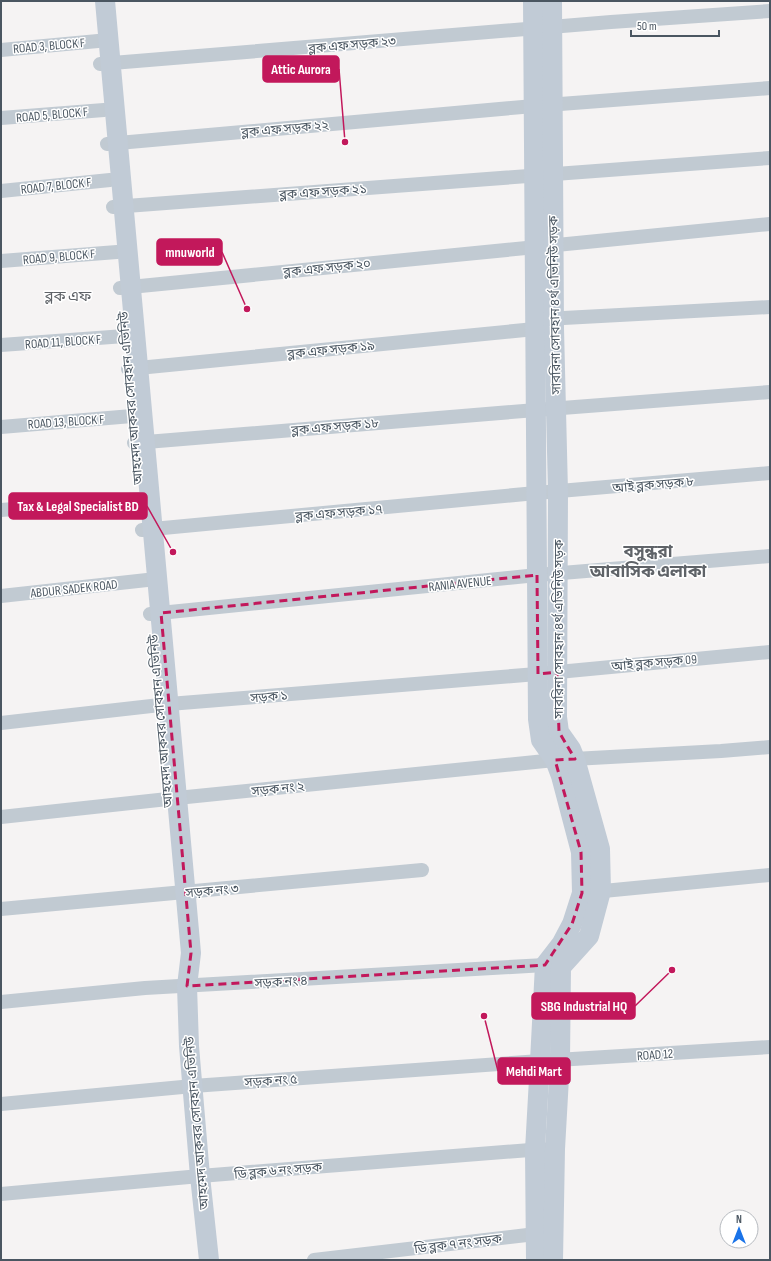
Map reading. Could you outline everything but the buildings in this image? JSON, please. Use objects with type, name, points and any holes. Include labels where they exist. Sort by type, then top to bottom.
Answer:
[{"type":"street","name":"আহমেদ আকবর সোবহান এভিনিউ","points":[[94,1],[98,41],[105,64],[113,144],[181,892],[179,953],[187,986],[189,1046],[209,1260]]},
{"type":"street","name":"আহমেদ আকবর সোবহান এভিনিউ","points":[[105,1],[104,110],[113,144],[110,180],[118,207],[117,252],[126,287],[125,336],[133,368],[132,416],[140,443],[139,499],[148,530],[147,580],[155,613]]},
{"type":"street","name":"সাবরিনা সোবহান ৪র্থ এভিনিউ সড়ক","points":[[533,1],[543,28]]},
{"type":"street","name":"সাবরিনা সোবহান ৪র্থ এভিনিউ সড়ক","points":[[552,1],[543,28],[544,246],[542,322],[536,410],[538,719],[541,740],[555,760],[561,776],[592,892]]},
{"type":"street","name":"ব্লক এফ সড়ক ২৩","points":[[105,64],[611,22],[770,11]]},
{"type":"street","name":"ROAD 3, BLOCK F","points":[[1,50],[98,41]]},
{"type":"street","name":"ব্লক এফ সড়ক ২২","points":[[113,144],[543,105],[770,88]]},
{"type":"street","name":"ROAD 5, BLOCK F","points":[[1,118],[104,110]]},
{"type":"street","name":"ব্লক এফ সড়ক ২১","points":[[118,207],[770,158]]},
{"type":"street","name":"ROAD 7, BLOCK F","points":[[1,191],[110,180]]},
{"type":"street","name":"ব্লক এফ সড়ক ২০","points":[[126,287],[770,224]]},
{"type":"street","name":"ROAD 9, BLOCK F","points":[[1,261],[117,252]]},
{"type":"street","name":"ব্লক এফ সড়ক ১৯","points":[[133,368],[542,322],[770,307]]},
{"type":"street","name":"সাবরিনা সোবহান ৪র্থ এভিনিউ সড়ক","points":[[542,322],[555,408],[558,492],[557,717],[559,732],[571,749],[575,759],[600,849],[592,892],[572,924],[562,943],[553,966]]},
{"type":"street","name":"ROAD 11, BLOCK F","points":[[1,345],[125,336]]},
{"type":"street","name":"ব্লক এফ সড়ক ১৮","points":[[140,443],[555,408],[770,392]]},
{"type":"street","name":"ROAD 13, BLOCK F","points":[[1,426],[132,416]]},
{"type":"street","name":"আই ব্লক সড়ক ৮","points":[[536,493],[770,473]]},
{"type":"street","name":"ব্লক এফ সড়ক ১৭","points":[[148,530],[536,493]]},
{"type":"street","points":[[1,510],[139,499]]},
{"type":"street","name":"RANIA AVENUE","points":[[155,613],[558,573],[770,556]]},
{"type":"street","name":"ABDUR SADEK ROAD","points":[[1,596],[147,580]]},
{"type":"street","name":"আই ব্লক সড়ক 09","points":[[537,674],[770,652]]},
{"type":"street","name":"সড়ক ১","points":[[1,723],[163,705],[537,674]]},
{"type":"street","name":"সড়ক নং ২","points":[[1,817],[172,798],[555,760],[770,747]]},
{"type":"street","name":"সড়ক নং ৩","points":[[1,909],[422,870]]},
{"type":"street","points":[[592,892],[770,874]]},
{"type":"street","points":[[536,1260],[544,1232],[555,1149],[560,1060],[553,966]]},
{"type":"street","points":[[553,966],[540,1061],[535,1150],[544,1232],[553,1260]]},
{"type":"street","name":"সড়ক নং ৪","points":[[1,1002],[145,988],[553,966]]},
{"type":"street","name":"ROAD 12","points":[[540,1061],[770,1047]]},
{"type":"street","name":"সড়ক নং ৫","points":[[1,1104],[193,1086],[540,1061]]},
{"type":"street","name":"ডি ব্লক ৬ নং সড়ক","points":[[1,1194],[200,1176],[555,1149]]},
{"type":"street","name":"ডি ব্লক ৭ নং সড়ক","points":[[314,1260],[544,1232]]},
{"type":"highlighted area","points":[[537,575],[538,674],[557,672],[559,732],[575,759],[555,760],[581,852],[582,893],[572,924],[545,965],[187,986],[191,953],[161,613]]},
{"type":"place","name":"Attic Aurora","points":[[345,142]]},
{"type":"place","name":"mnuworld","points":[[247,309]]},
{"type":"place","name":"Tax & Legal Specialist BD","points":[[173,552]]},
{"type":"place","name":"SBG Industrial HQ","points":[[672,970]]},
{"type":"place","name":"Mehdi Mart","points":[[484,1016]]},
{"type":"district","name":"ব্লক এফ","points":[[68,296]]},
{"type":"district","name":"বসুন্ধরা আবাসিক এলাকা","points":[[648,561]]}]
